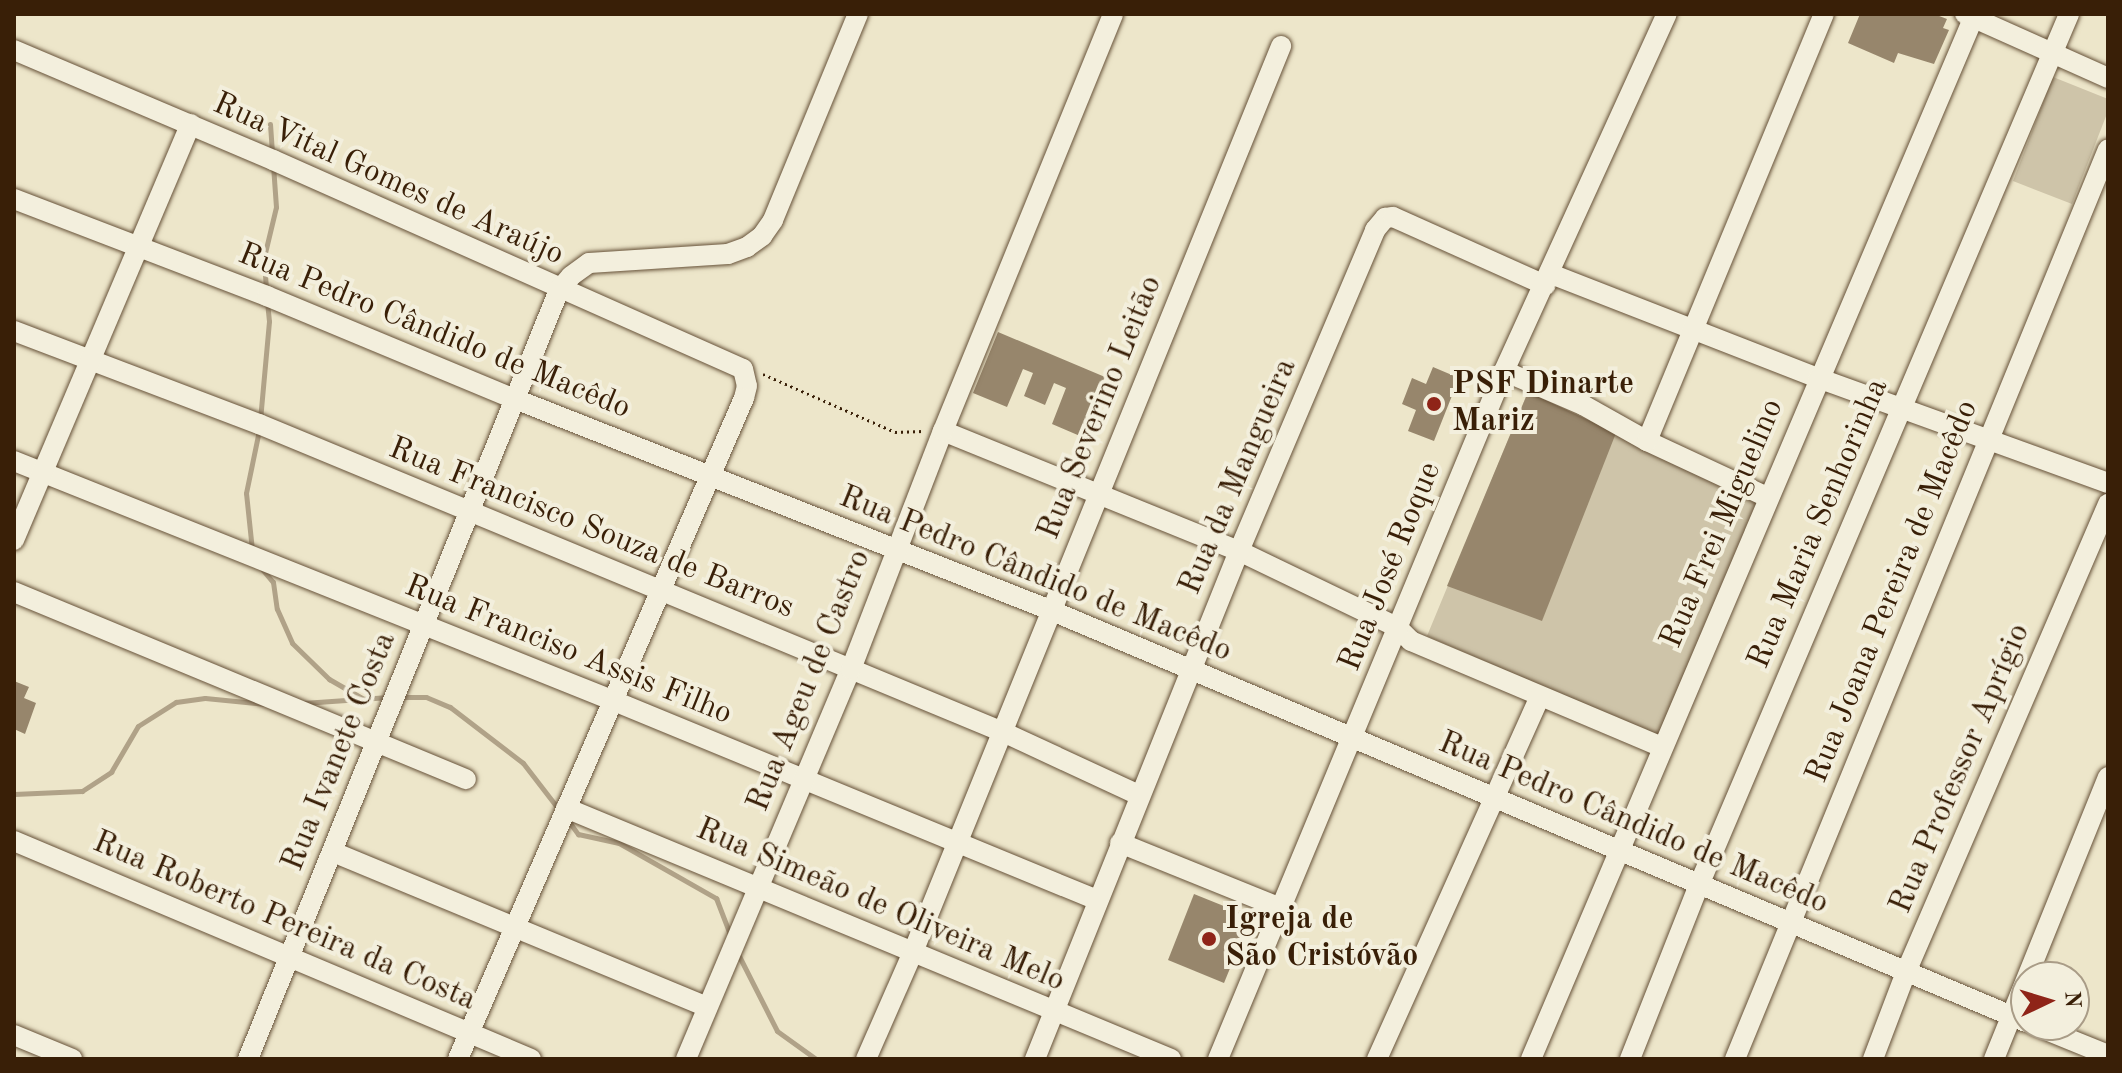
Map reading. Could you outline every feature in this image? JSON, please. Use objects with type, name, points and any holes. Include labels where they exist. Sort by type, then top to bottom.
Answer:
[{"type":"street","points":[[559,290],[589,263],[728,254],[747,247],[762,236],[773,220],[858,14]]},
{"type":"street","name":"Rua Ageu de Castro","points":[[686,1059],[851,669],[943,431],[1113,14]]},
{"type":"street","name":"Rua José Roque","points":[[1218,1059],[1504,371],[1667,14]]},
{"type":"street","points":[[1647,441],[1824,14]]},
{"type":"street","name":"Rua Maria Senhorinha","points":[[1630,1059],[1699,885],[2069,14]]},
{"type":"street","points":[[1971,15],[2052,55],[2108,78]]},
{"type":"street","name":"Rua Frei Miguelino","points":[[1531,1059],[1971,15]]},
{"type":"street","name":"Rua Severino Leitão","points":[[866,1059],[913,952],[1281,46]]},
{"type":"street","name":"Rua Vital Gomes de Araújo","points":[[14,50],[191,124],[559,290],[737,363]]},
{"type":"street","points":[[14,540],[191,124]]},
{"type":"street","name":"Rua Joana Pereira de Macêdo","points":[[1735,1059],[2108,149]]},
{"type":"street","name":"Rua Pedro Cândido de Macêdo","points":[[14,199],[141,246],[515,399],[1050,610],[2010,1015]]},
{"type":"street","name":"Rua da Mangueira","points":[[1035,1059],[1239,551],[1375,230],[1385,218],[1393,217],[1548,279]]},
{"type":"street","points":[[1548,279],[1693,327],[1987,442],[2108,483]]},
{"type":"street","name":"Rua Ivanete Costa","points":[[248,1059],[559,290]]},
{"type":"street","name":"Rua Francisco Souza de Barros","points":[[14,331],[259,424],[1003,732],[1139,795]]},
{"type":"street","points":[[458,1059],[614,701],[708,475],[744,398],[746,378],[737,363]]},
{"type":"street","points":[[1504,371],[1583,405],[1647,441],[1767,497]]},
{"type":"street","points":[[943,431],[1239,551],[1397,627],[1411,641],[1662,747]]},
{"type":"street","name":"Rua Franciso Assis Filho","points":[[14,461],[425,624],[1097,900]]},
{"type":"street","name":"Rua Professor Aprígio","points":[[1873,1059],[1906,972],[2108,504]]},
{"type":"street","points":[[14,592],[466,779]]},
{"type":"street","points":[[1377,1059],[1491,798],[1540,697]]},
{"type":"street","points":[[2039,961],[2108,777]]},
{"type":"street","name":"Rua Simeão de Oliveira Melo","points":[[566,808],[1171,1059]]},
{"type":"street","name":"Rua Roberto Pereira da Costa","points":[[14,841],[531,1059]]},
{"type":"street","points":[[1120,843],[1281,908]]},
{"type":"street","points":[[333,852],[707,1007]]},
{"type":"street","points":[[1994,1059],[2010,1032]]},
{"type":"street","points":[[14,1035],[72,1059]]},
{"type":"street","points":[[2073,1041],[2108,1055]]},
{"type":"path","points":[[737,363],[895,432],[943,431]]},
{"type":"shaded area","points":[[2053,77],[2108,99],[2108,111],[2072,204],[2013,181]]},
{"type":"shaded area","points":[[1528,392],[1603,426],[1654,455],[1760,502],[1662,738],[1427,636]]},
{"type":"building","points":[[1860,14],[1934,14],[1947,19],[1943,28],[1949,30],[1934,64],[1898,53],[1894,63],[1848,43]]},
{"type":"building","points":[[998,332],[1105,377],[1080,436],[1052,424],[1066,388],[1054,383],[1045,405],[1024,396],[1033,373],[1023,369],[1007,407],[973,393]]},
{"type":"building","points":[[1433,367],[1459,378],[1434,441],[1408,431],[1416,410],[1402,404],[1412,378],[1426,384]]},
{"type":"building","points":[[1528,392],[1616,433],[1542,621],[1447,586]]},
{"type":"building","points":[[14,681],[29,687],[24,698],[36,703],[25,734],[14,729]]},
{"type":"building","name":"Igreja de São Cristóvão","points":[[1194,894],[1251,917],[1224,983],[1168,960]]},
{"type":"waterway","points":[[270,124],[272,155]]},
{"type":"waterway","points":[[266,289],[264,257],[276,207],[273,165]]},
{"type":"waterway","points":[[260,420],[269,321],[267,303]]},
{"type":"waterway","points":[[252,550],[246,493],[259,430]]},
{"type":"waterway","points":[[262,569],[273,582],[277,609],[292,643],[329,679],[362,698]]},
{"type":"waterway","points":[[303,703],[389,697]]},
{"type":"waterway","points":[[399,697],[426,697],[450,707],[523,763],[560,811]]},
{"type":"waterway","points":[[14,794],[82,791],[111,772],[138,726],[176,702],[205,698],[265,704]]},
{"type":"waterway","points":[[567,819],[578,834],[619,843],[716,898],[731,937]]},
{"type":"waterway","points":[[738,954],[777,1031],[816,1059]]},
{"type":"place","name":"PSF Dinarte Mariz","points":[[1434,404]]},
{"type":"place","name":"Igreja de São Cristóvão","points":[[1209,939]]}]
